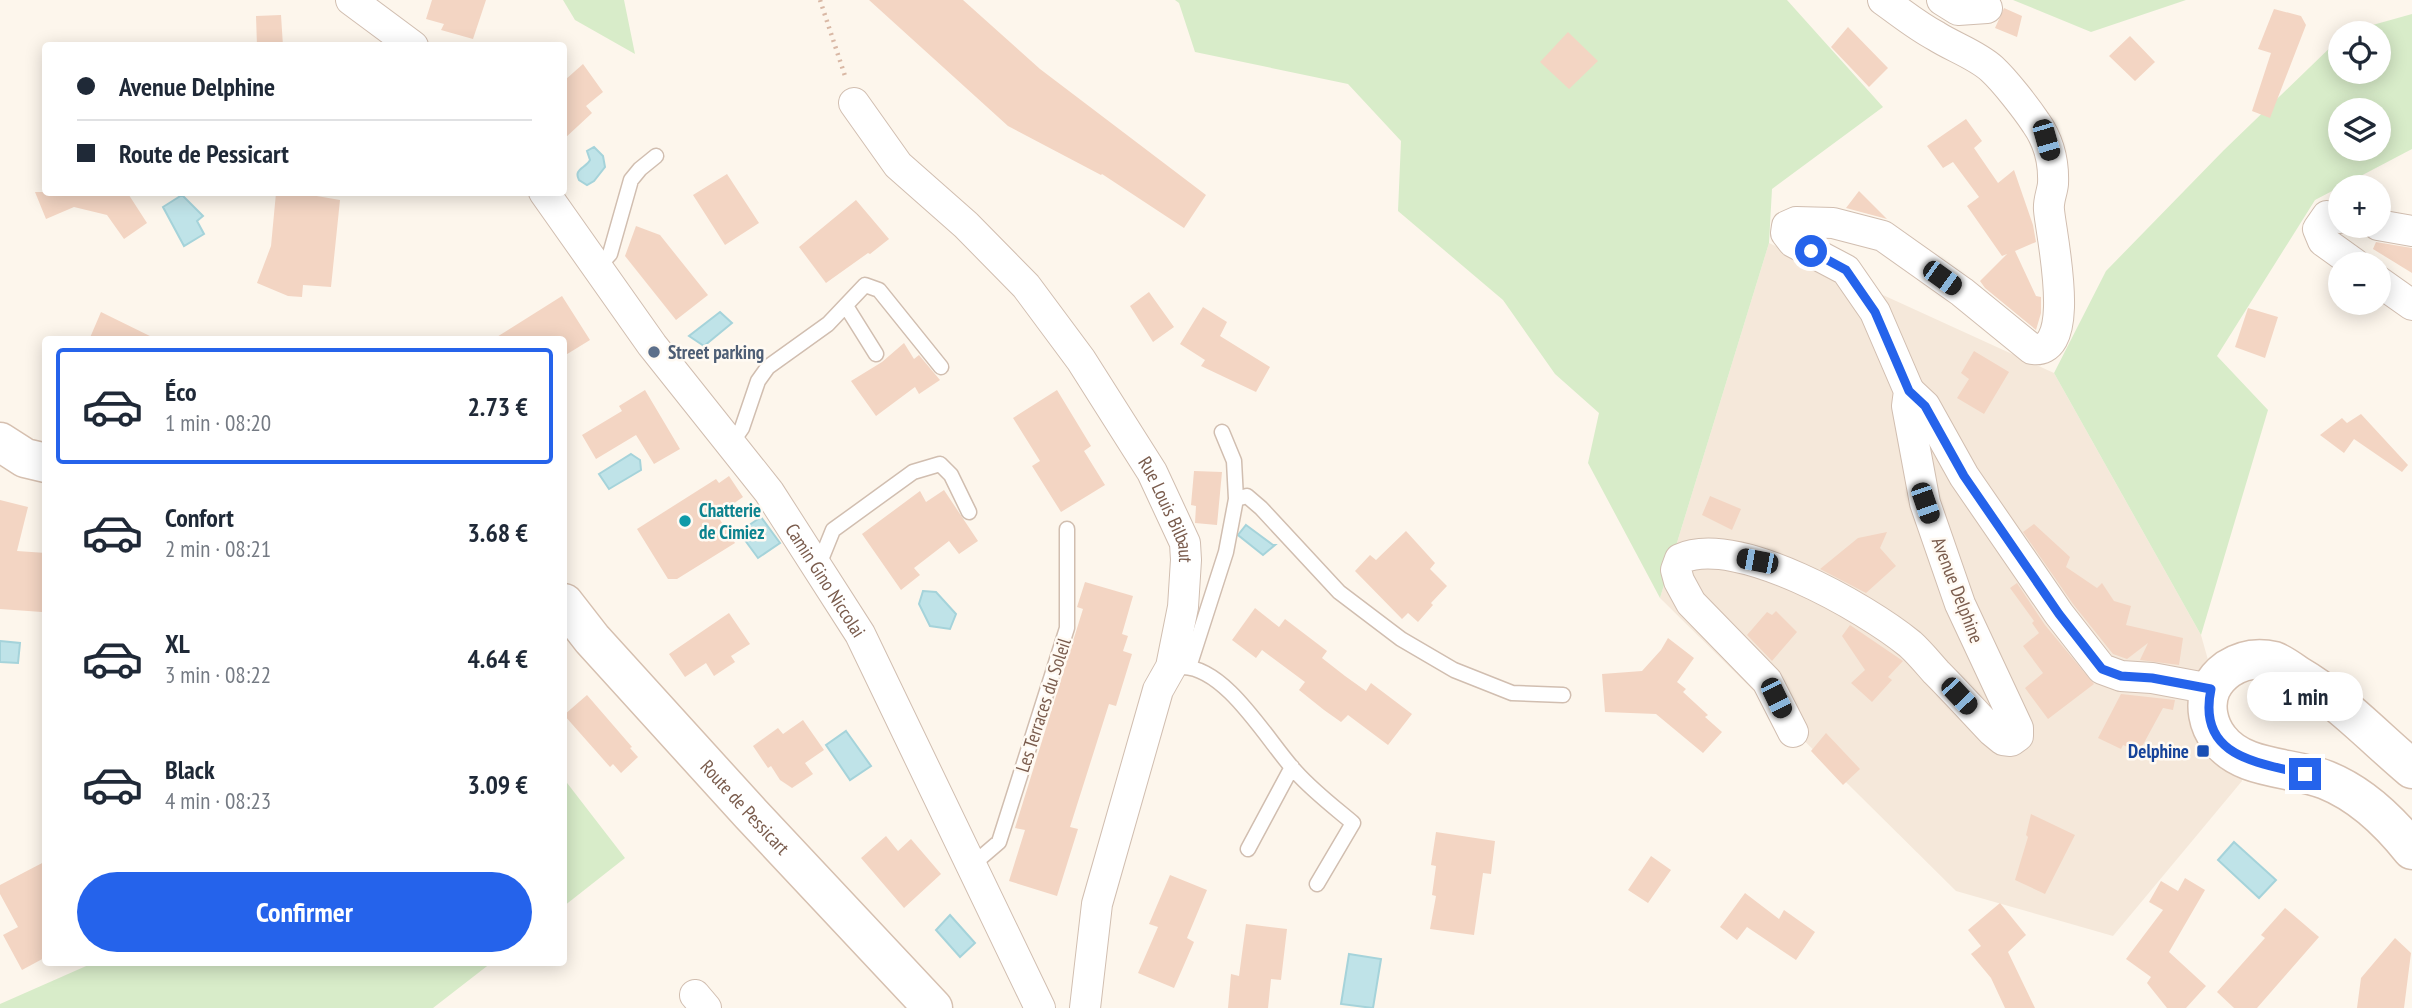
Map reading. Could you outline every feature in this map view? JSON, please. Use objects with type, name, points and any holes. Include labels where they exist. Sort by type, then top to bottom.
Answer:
[{"type":"street","points":[[351,0],[408,42]]},
{"type":"street","name":"Avenue Delphine","points":[[1793,732],[1768,681],[1691,603],[1676,570],[1680,559],[1690,554],[1720,554],[1757,561],[1842,598],[1910,645],[2003,740],[2011,741],[2018,736],[2018,729],[1960,604],[1925,503],[1907,406],[1909,391],[1875,312],[1846,270],[1788,238],[1786,233],[1787,226],[1796,222],[1833,223],[1883,236],[1962,292],[2032,349],[2040,350],[2049,345],[2054,337],[2060,297],[2048,206],[2053,185],[2052,160],[2046,140],[2036,123],[1991,68],[1927,32],[1883,0]]},
{"type":"street","points":[[1942,0],[1958,10],[1987,8],[1982,0]]},
{"type":"street","name":"Rue Louis Bilbaut","points":[[854,103],[898,165],[966,225],[1026,286],[1081,359],[1152,472],[1185,542],[1180,667],[1158,690],[1097,904],[1085,1008]]},
{"type":"street","name":"Camin Gino Niccolai","points":[[547,196],[652,345],[769,492],[860,634],[1040,1008]]},
{"type":"street","points":[[2328,216],[2318,229],[2323,241],[2338,252]]},
{"type":"street","points":[[2391,227],[2412,231]]},
{"type":"street","points":[[2391,290],[2412,305]]},
{"type":"street","points":[[1909,391],[1925,406],[1964,476],[2059,614],[2102,669],[2121,676],[2152,678],[2211,689]]},
{"type":"street","points":[[0,442],[25,458],[42,462]]},
{"type":"street","name":"Route de Pessicart","points":[[567,607],[732,793],[933,1008]]},
{"type":"street","points":[[2412,769],[2325,692],[2276,662],[2255,659],[2238,663],[2220,674],[2211,689],[2207,707],[2210,725],[2232,753],[2247,760],[2326,780],[2353,794],[2380,814],[2412,850]]},
{"type":"lane","points":[[597,268],[610,254],[631,180],[656,156]]},
{"type":"lane","points":[[731,444],[742,428],[758,381],[768,367],[828,324],[865,285],[879,290],[941,367]]},
{"type":"lane","points":[[846,306],[876,354]]},
{"type":"lane","points":[[1223,432],[1234,461],[1236,499],[1226,552],[1180,667],[1196,668],[1224,686],[1292,767],[1353,823],[1317,884]]},
{"type":"lane","points":[[818,568],[833,530],[913,472],[940,464],[951,475],[969,512]]},
{"type":"lane","points":[[1236,499],[1247,496],[1339,592],[1401,639],[1454,670],[1512,693],[1563,695]]},
{"type":"lane","name":"Les Terraces du Soleil","points":[[971,866],[999,842],[1067,628],[1067,529]]},
{"type":"lane","points":[[1248,849],[1292,767]]},
{"type":"path","points":[[820,0],[854,103]]},
{"type":"shaded area","points":[[1769,243],[2054,373],[2201,635],[2242,781],[2113,936],[1956,891],[1660,598]]},
{"type":"green space","points":[[563,0],[624,0],[635,54],[575,20]]},
{"type":"green space","points":[[1175,0],[1787,0],[1883,107],[1772,189],[1769,243],[1660,598],[1588,463],[1599,413],[1555,374],[1503,300],[1398,211],[1401,141],[1348,84],[1195,52],[1179,3]]},
{"type":"green space","points":[[2013,0],[2186,0],[2091,32]]},
{"type":"green space","points":[[2412,14],[2412,149],[2391,160],[2391,98],[2328,98],[2328,161],[2389,161],[2363,175],[2328,175],[2328,193],[2315,200],[2217,356],[2268,410],[2201,635],[2054,373],[2106,271],[2224,150],[2328,50],[2328,84],[2391,84],[2391,21],[2387,21]]},
{"type":"green space","points":[[567,783],[625,858],[567,904]]},
{"type":"green space","points":[[85,966],[487,966],[433,1008],[0,1008],[0,1004]]},
{"type":"water","points":[[594,147],[603,156],[605,167],[594,181],[587,185],[579,180],[578,173],[590,160],[587,151]]},
{"type":"water","points":[[183,196],[203,216],[197,221],[204,234],[184,246],[163,207]]},
{"type":"water","points":[[720,312],[732,323],[704,346],[689,336]]},
{"type":"water","points":[[631,454],[640,460],[641,470],[609,489],[599,474]]},
{"type":"water","points":[[761,517],[780,543],[758,558],[739,532]]},
{"type":"water","points":[[1246,525],[1275,545],[1263,555],[1238,535]]},
{"type":"water","points":[[923,591],[936,592],[956,614],[950,629],[930,626],[919,604]]},
{"type":"water","points":[[0,641],[20,643],[18,663],[0,662]]},
{"type":"water","points":[[846,731],[871,766],[850,780],[826,745]]},
{"type":"water","points":[[2234,842],[2276,880],[2259,898],[2218,860]]},
{"type":"water","points":[[950,915],[975,943],[960,957],[936,930]]},
{"type":"water","points":[[1349,954],[1381,959],[1373,1008],[1341,1004]]},
{"type":"building","points":[[432,0],[486,0],[473,39],[441,30],[444,24],[426,19]]},
{"type":"building","points":[[869,0],[963,0],[1040,69],[1206,195],[1184,228],[1102,174],[1008,126]]},
{"type":"building","points":[[2004,8],[2022,16],[2017,37],[1995,28]]},
{"type":"building","points":[[2274,9],[2301,16],[2306,25],[2270,118],[2252,111],[2271,53],[2258,49]]},
{"type":"building","points":[[281,15],[283,42],[257,42],[256,16]]},
{"type":"building","points":[[1848,27],[1888,68],[1869,87],[1831,47]]},
{"type":"building","points":[[1568,32],[1598,61],[1569,89],[1540,62]]},
{"type":"building","points":[[2130,36],[2155,62],[2135,81],[2109,56]]},
{"type":"building","points":[[583,64],[603,92],[586,106],[592,113],[567,136],[567,78]]},
{"type":"building","points":[[1966,119],[1982,141],[1974,148],[1998,183],[2014,170],[2033,225],[2036,242],[2015,251],[2036,296],[2041,297],[2041,313],[2036,330],[1980,281],[2007,254],[2002,256],[1967,206],[1979,197],[1953,162],[1943,168],[1927,146]]},
{"type":"building","points":[[727,174],[759,223],[725,245],[693,195]]},
{"type":"building","points":[[1859,191],[1887,219],[1846,208]]},
{"type":"building","points":[[35,192],[42,192],[42,196],[130,196],[147,223],[124,239],[107,215],[74,207],[46,219]]},
{"type":"building","points":[[276,196],[317,196],[340,200],[331,287],[303,285],[302,297],[288,296],[257,283],[271,246]]},
{"type":"building","points":[[856,200],[889,239],[826,283],[799,247]]},
{"type":"building","points":[[636,226],[660,235],[708,295],[676,320],[625,256]]},
{"type":"building","points":[[2376,242],[2412,248],[2412,273],[2391,260],[2391,252],[2378,252],[2373,249]]},
{"type":"building","points":[[1149,292],[1174,327],[1153,342],[1130,306]]},
{"type":"building","points":[[562,296],[590,340],[567,354],[567,336],[498,336]]},
{"type":"building","points":[[1203,307],[1227,322],[1220,336],[1270,367],[1256,392],[1201,366],[1205,360],[1180,344]]},
{"type":"building","points":[[2248,308],[2278,317],[2265,358],[2235,347]]},
{"type":"building","points":[[101,312],[150,336],[91,336]]},
{"type":"building","points":[[904,343],[914,359],[919,355],[940,380],[919,394],[915,387],[876,416],[851,381],[882,362]]},
{"type":"building","points":[[1974,351],[2009,372],[1984,414],[1957,398],[1969,379],[1961,373]]},
{"type":"building","points":[[645,390],[680,449],[654,464],[636,435],[596,459],[582,435],[622,411],[619,406]]},
{"type":"building","points":[[1057,390],[1091,446],[1084,451],[1105,485],[1061,512],[1032,466],[1040,461],[1013,418]]},
{"type":"building","points":[[2361,414],[2408,465],[2402,472],[2354,439],[2344,453],[2320,435],[2342,418],[2347,423]]},
{"type":"building","points":[[1194,471],[1222,472],[1217,525],[1195,523],[1196,506],[1191,505]]},
{"type":"building","name":"Chatterie de Cimiez","points":[[729,476],[743,497],[717,515],[735,543],[677,579],[668,579],[637,529],[716,479],[719,483]]},
{"type":"building","points":[[944,490],[978,541],[959,554],[949,541],[914,568],[920,575],[901,590],[862,534],[920,491],[926,502]]},
{"type":"building","points":[[1710,496],[1741,509],[1732,530],[1702,515]]},
{"type":"building","points":[[0,500],[28,507],[17,551],[42,553],[42,612],[0,609]]},
{"type":"building","points":[[2034,524],[2070,557],[2066,567],[2097,588],[2102,583],[2114,601],[2131,606],[2126,625],[2183,638],[2179,665],[2140,660],[2148,643],[2127,659],[2113,654],[2073,604],[2023,532]]},
{"type":"building","points":[[1406,531],[1435,563],[1430,569],[1447,586],[1418,622],[1408,613],[1402,619],[1355,571],[1370,555],[1376,560]]},
{"type":"building","points":[[1887,532],[1880,548],[1896,566],[1866,593],[1820,569],[1858,538]]},
{"type":"building","points":[[1085,582],[1133,596],[1122,634],[1128,636],[1123,651],[1132,654],[1116,706],[1109,704],[1070,827],[1078,829],[1057,896],[1009,881],[1025,830],[1015,828],[1083,609],[1077,607]]},
{"type":"building","points":[[2017,583],[2045,625],[2094,684],[2048,719],[2025,688],[2043,673],[2023,646],[2039,633],[2032,623],[2034,621],[2010,588]]},
{"type":"building","points":[[1255,608],[1279,627],[1285,619],[1327,651],[1322,658],[1345,676],[1366,691],[1371,683],[1412,714],[1388,745],[1348,715],[1341,722],[1324,710],[1299,690],[1305,682],[1262,650],[1256,658],[1232,640]]},
{"type":"building","points":[[1776,611],[1797,632],[1772,661],[1747,635],[1767,612],[1772,615]]},
{"type":"building","points":[[729,613],[750,644],[731,656],[735,662],[714,676],[706,663],[685,677],[669,654]]},
{"type":"building","points":[[1850,625],[1903,661],[1888,677],[1892,680],[1872,702],[1851,683],[1865,670],[1842,636]]},
{"type":"building","points":[[1668,638],[1694,658],[1677,682],[1686,689],[1683,692],[1708,715],[1705,717],[1722,732],[1703,753],[1656,714],[1605,712],[1602,674],[1642,671]]},
{"type":"building","points":[[2121,694],[2175,700],[2173,710],[2163,708],[2139,752],[2123,745],[2121,749],[2098,738]]},
{"type":"building","points":[[587,695],[638,757],[621,773],[613,764],[610,767],[567,718],[567,712]]},
{"type":"building","points":[[803,720],[824,750],[805,763],[813,774],[792,788],[780,780],[771,766],[768,768],[753,746],[778,728],[783,734]]},
{"type":"building","points":[[1826,733],[1860,769],[1843,785],[1811,751]]},
{"type":"building","points":[[2031,814],[2075,835],[2045,894],[2015,880],[2028,837],[2026,835]]},
{"type":"building","points":[[1436,832],[1495,841],[1491,874],[1483,873],[1474,935],[1430,929],[1436,896],[1432,895],[1436,866],[1431,865]]},
{"type":"building","points":[[886,836],[898,851],[911,839],[941,874],[904,908],[861,858]]},
{"type":"building","points":[[1651,856],[1671,870],[1648,903],[1628,890]]},
{"type":"building","points":[[42,863],[42,959],[22,970],[3,935],[18,927],[0,894],[0,885]]},
{"type":"building","points":[[1170,875],[1207,890],[1187,938],[1194,942],[1174,988],[1138,973],[1158,927],[1149,924]]},
{"type":"building","points":[[2185,878],[2205,890],[2169,952],[2206,986],[2186,1008],[2167,1008],[2147,983],[2151,977],[2126,959],[2163,910],[2149,902],[2161,881],[2178,891]]},
{"type":"building","points":[[1745,893],[1779,919],[1784,910],[1815,932],[1796,960],[1747,927],[1737,940],[1720,927]]},
{"type":"building","points":[[2000,903],[2026,935],[2008,952],[2035,1008],[2005,1008],[1991,978],[1971,954],[1981,946],[1968,930]]},
{"type":"building","points":[[2285,908],[2319,937],[2257,1008],[2234,1008],[2217,992],[2265,938],[2261,935]]},
{"type":"building","points":[[1246,924],[1287,929],[1281,980],[1271,979],[1268,1008],[1228,1008],[1231,974],[1239,976]]},
{"type":"building","points":[[2395,938],[2411,953],[2404,1008],[2357,1008],[2361,978]]},
{"type":"place","name":"Street parking","points":[[654,352]]},
{"type":"place","name":"Chatterie de Cimiez","points":[[685,521]]},
{"type":"place","name":"Delphine","points":[[2203,751]]},
{"type":"route","points":[[1811,251],[1846,270],[1875,312],[1909,391],[1925,406],[1964,476],[2059,614],[2102,669],[2121,676],[2152,678],[2211,689],[2207,707],[2210,725],[2232,753],[2247,760],[2305,774]]}]
